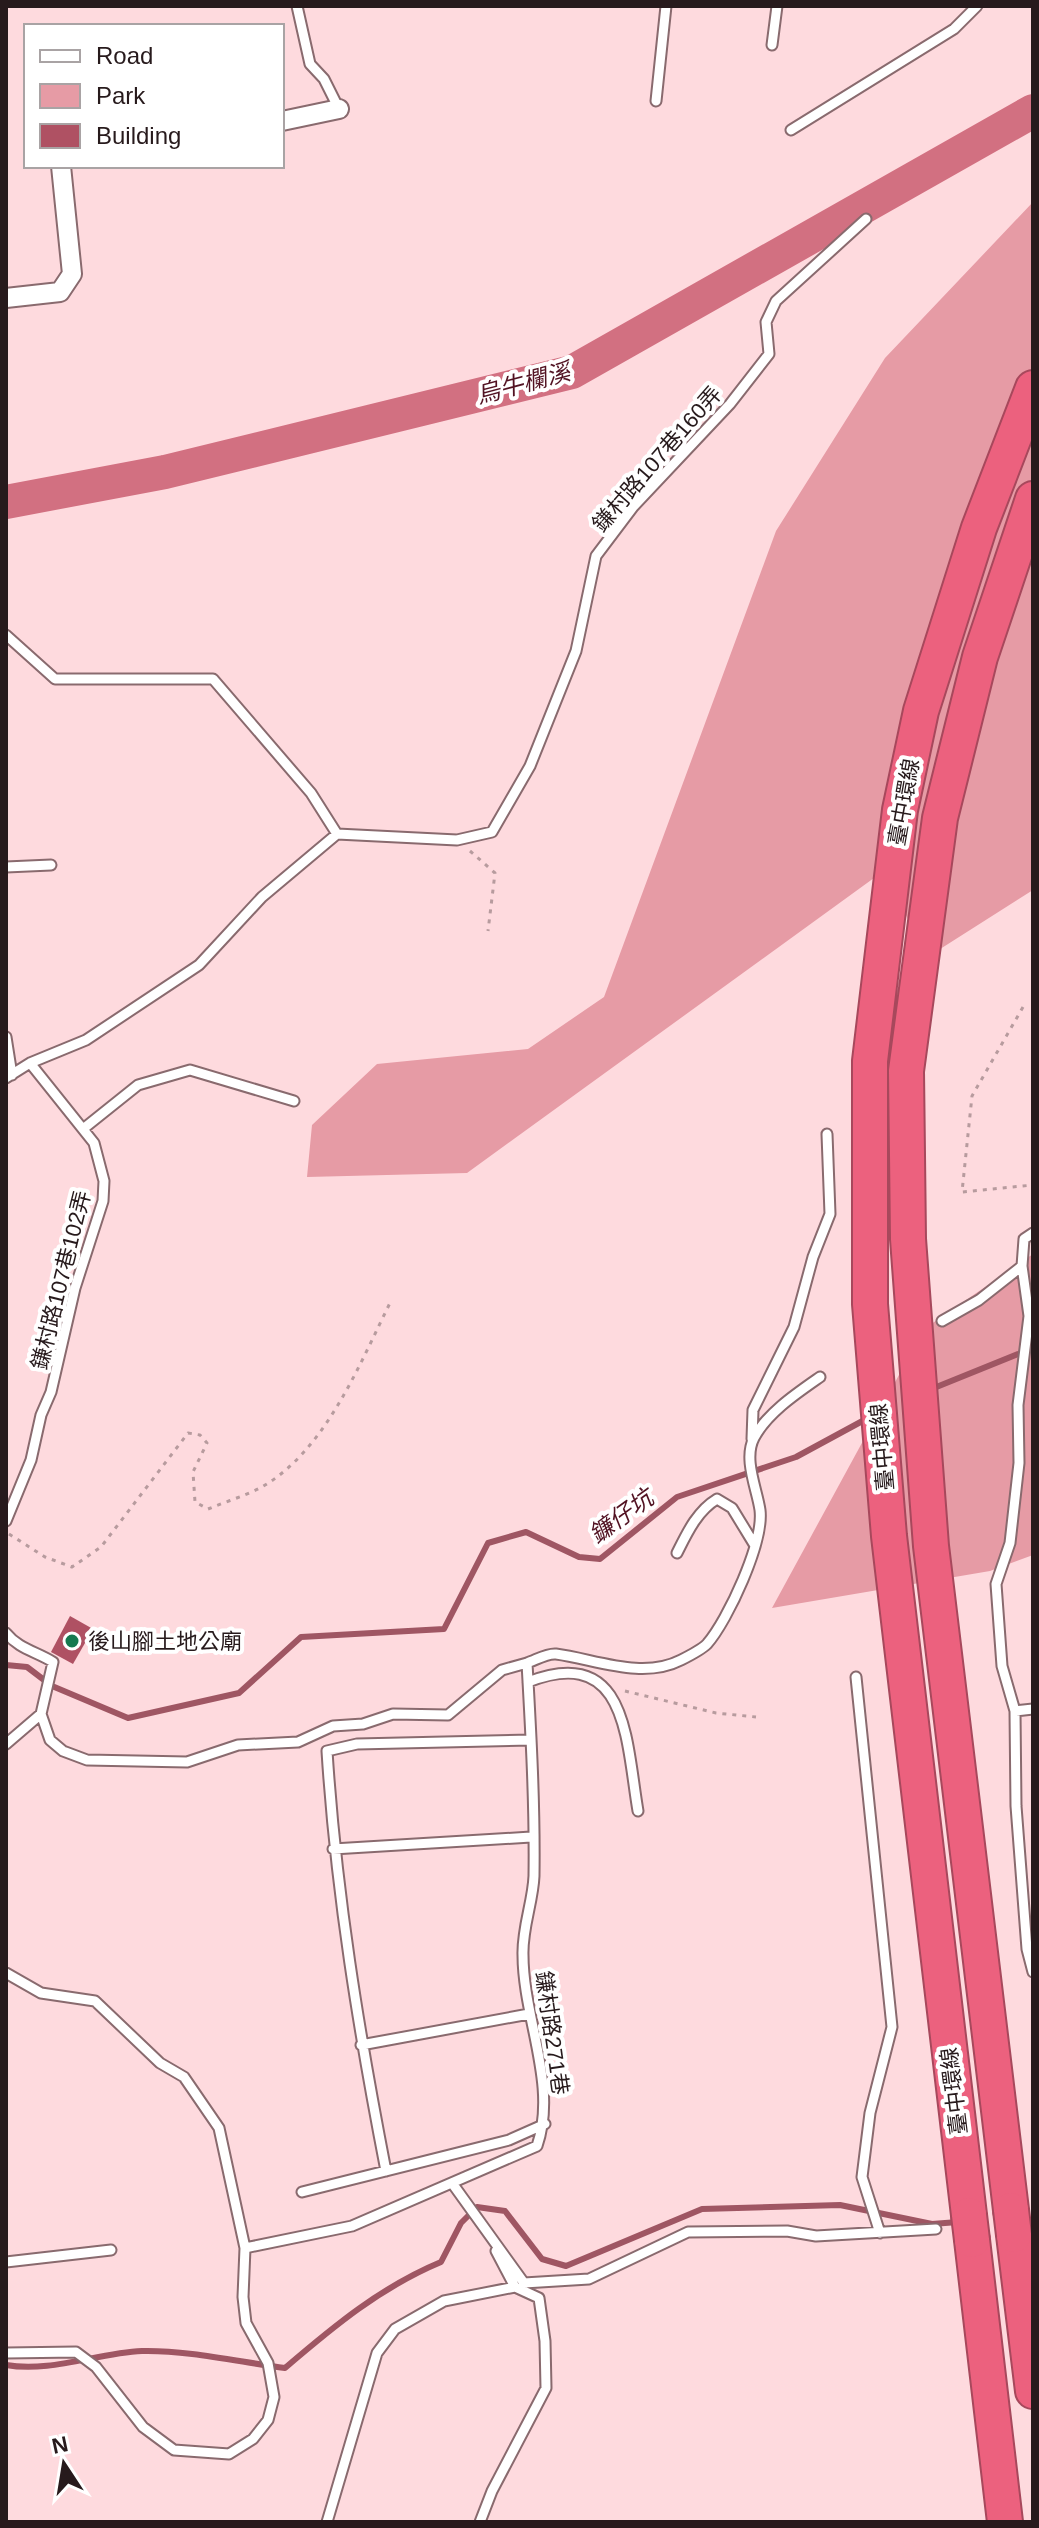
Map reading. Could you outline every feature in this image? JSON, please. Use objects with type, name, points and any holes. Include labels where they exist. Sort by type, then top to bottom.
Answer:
[{"type":"highway","name":"臺中環線","points":[[1005,2522],[889,1536],[870,1304],[870,1061],[900,810],[921,711],[979,528],[1033,388]]},
{"type":"highway","name":"臺中環線","points":[[1033,499],[980,657],[940,818],[906,1071],[908,1239],[931,1546],[1033,2391]]},
{"type":"street","points":[[284,121],[339,109]]},
{"type":"street","points":[[6,298],[60,292],[72,274],[61,168]]},
{"type":"lane","points":[[297,6],[310,64],[324,79],[339,109]]},
{"type":"lane","points":[[656,101],[666,6]]},
{"type":"lane","points":[[772,45],[777,6]]},
{"type":"lane","points":[[791,130],[954,29],[977,6]]},
{"type":"lane","name":"鎌村路107巷160弄","points":[[337,834],[457,840],[492,832],[530,766],[576,651],[596,556],[633,507],[730,404],[769,354],[766,322],[776,301],[866,219]]},
{"type":"lane","points":[[6,635],[55,679],[213,679],[311,793],[337,834],[262,897],[199,965],[86,1040],[30,1063],[9,1076],[6,1037]]},
{"type":"lane","points":[[6,867],[51,865]]},
{"type":"lane","name":"鎌村路107巷102弄","points":[[6,1521],[31,1460],[75,1288],[103,1201],[104,1181],[94,1143],[30,1063]]},
{"type":"lane","points":[[83,1129],[138,1085],[190,1070],[294,1101]]},
{"type":"lane","points":[[6,1633],[18,1647],[35,1651],[53,1662],[41,1714],[50,1740],[63,1751],[87,1760],[128,1758],[187,1762],[238,1745],[298,1742],[333,1726],[363,1724],[393,1714],[448,1715],[502,1670],[553,1654],[590,1663],[640,1668],[678,1662],[706,1645],[745,1573],[754,1544],[760,1513],[751,1474],[753,1410],[794,1327],[813,1257],[830,1214],[827,1134]]},
{"type":"lane","points":[[1033,1233],[1024,1239],[1022,1266],[1029,1316],[1018,1405],[1016,1493],[1010,1543],[996,1584],[1002,1666],[1015,1711],[1016,1806],[1027,1949],[1033,1972]]},
{"type":"lane","points":[[942,1321],[979,1300],[1022,1266]]},
{"type":"lane","points":[[752,1440],[788,1400],[820,1377]]},
{"type":"lane","points":[[677,1553],[689,1528],[707,1505],[717,1499],[732,1508],[754,1544]]},
{"type":"lane","name":"鎌村路271巷","points":[[245,2248],[352,2226],[537,2146],[545,2124],[545,2099],[529,2014],[523,1954],[534,1879],[527,1663]]},
{"type":"lane","points":[[528,1682],[556,1671],[588,1674],[605,1687],[623,1724],[638,1811]]},
{"type":"lane","points":[[856,1677],[892,2027],[870,2113],[862,2177],[880,2233]]},
{"type":"lane","points":[[1015,1711],[1033,1709]]},
{"type":"lane","points":[[6,1744],[41,1714]]},
{"type":"lane","points":[[386,2171],[361,2045],[333,1849],[327,1751],[357,1744],[530,1740]]},
{"type":"lane","points":[[333,1849],[531,1837]]},
{"type":"lane","points":[[6,1973],[41,1993],[95,2001],[160,2063],[184,2077],[219,2128],[245,2248],[243,2297],[246,2323],[268,2363],[274,2397],[268,2420],[253,2439],[229,2454],[174,2450],[143,2427],[96,2367],[76,2352],[6,2353]]},
{"type":"lane","points":[[361,2045],[529,2014]]},
{"type":"lane","points":[[302,2192],[509,2140],[545,2124]]},
{"type":"lane","points":[[452,2183],[524,2283],[589,2279],[688,2232],[787,2231],[816,2236],[936,2229]]},
{"type":"lane","points":[[475,2212],[515,2287]]},
{"type":"lane","points":[[6,2262],[111,2250]]},
{"type":"lane","points":[[327,2522],[377,2353],[395,2329],[444,2301],[515,2287],[539,2298],[545,2341],[546,2388],[492,2491],[480,2522]]},
{"type":"path","points":[[457,840],[495,873],[488,931]]},
{"type":"path","points":[[1023,1007],[972,1096],[962,1192],[1033,1185]]},
{"type":"path","points":[[6,1532],[45,1557],[72,1567],[101,1547],[188,1433],[200,1435],[207,1443],[193,1472],[195,1502],[208,1509],[261,1487],[295,1460],[338,1408],[390,1303]]},
{"type":"path","points":[[605,1687],[716,1713],[756,1717]]},
{"type":"green space","points":[[1033,202],[1033,890],[926,958],[885,870],[467,1173],[307,1177],[312,1125],[377,1064],[528,1049],[604,997],[776,531],[885,358]]},
{"type":"green space","points":[[1033,1254],[1033,1555],[990,1571],[772,1608],[924,1329]]},
{"type":"building","name":"後山腳土地公廟","points":[[70,1616],[93,1629],[73,1664],[51,1652]]},
{"type":"waterway","name":"烏牛欄溪","points":[[6,502],[165,472],[572,372],[1033,111]]},
{"type":"waterway","name":"鐮仔坑","points":[[929,1390],[1033,1348]]},
{"type":"waterway","name":"鐮仔坑","points":[[6,1665],[27,1667],[52,1686],[128,1718],[239,1693],[301,1637],[444,1629],[488,1543],[526,1532],[579,1557],[600,1559],[677,1497],[796,1457],[868,1418]]},
{"type":"waterway","points":[[6,2365],[57,2365],[125,2353],[160,2351],[285,2368],[378,2295],[441,2262],[461,2223],[477,2207],[505,2211],[542,2259],[566,2266],[702,2209],[840,2205],[932,2224],[958,2222]]},
{"type":"place","name":"後山腳土地公廟","points":[[72,1641]]}]
